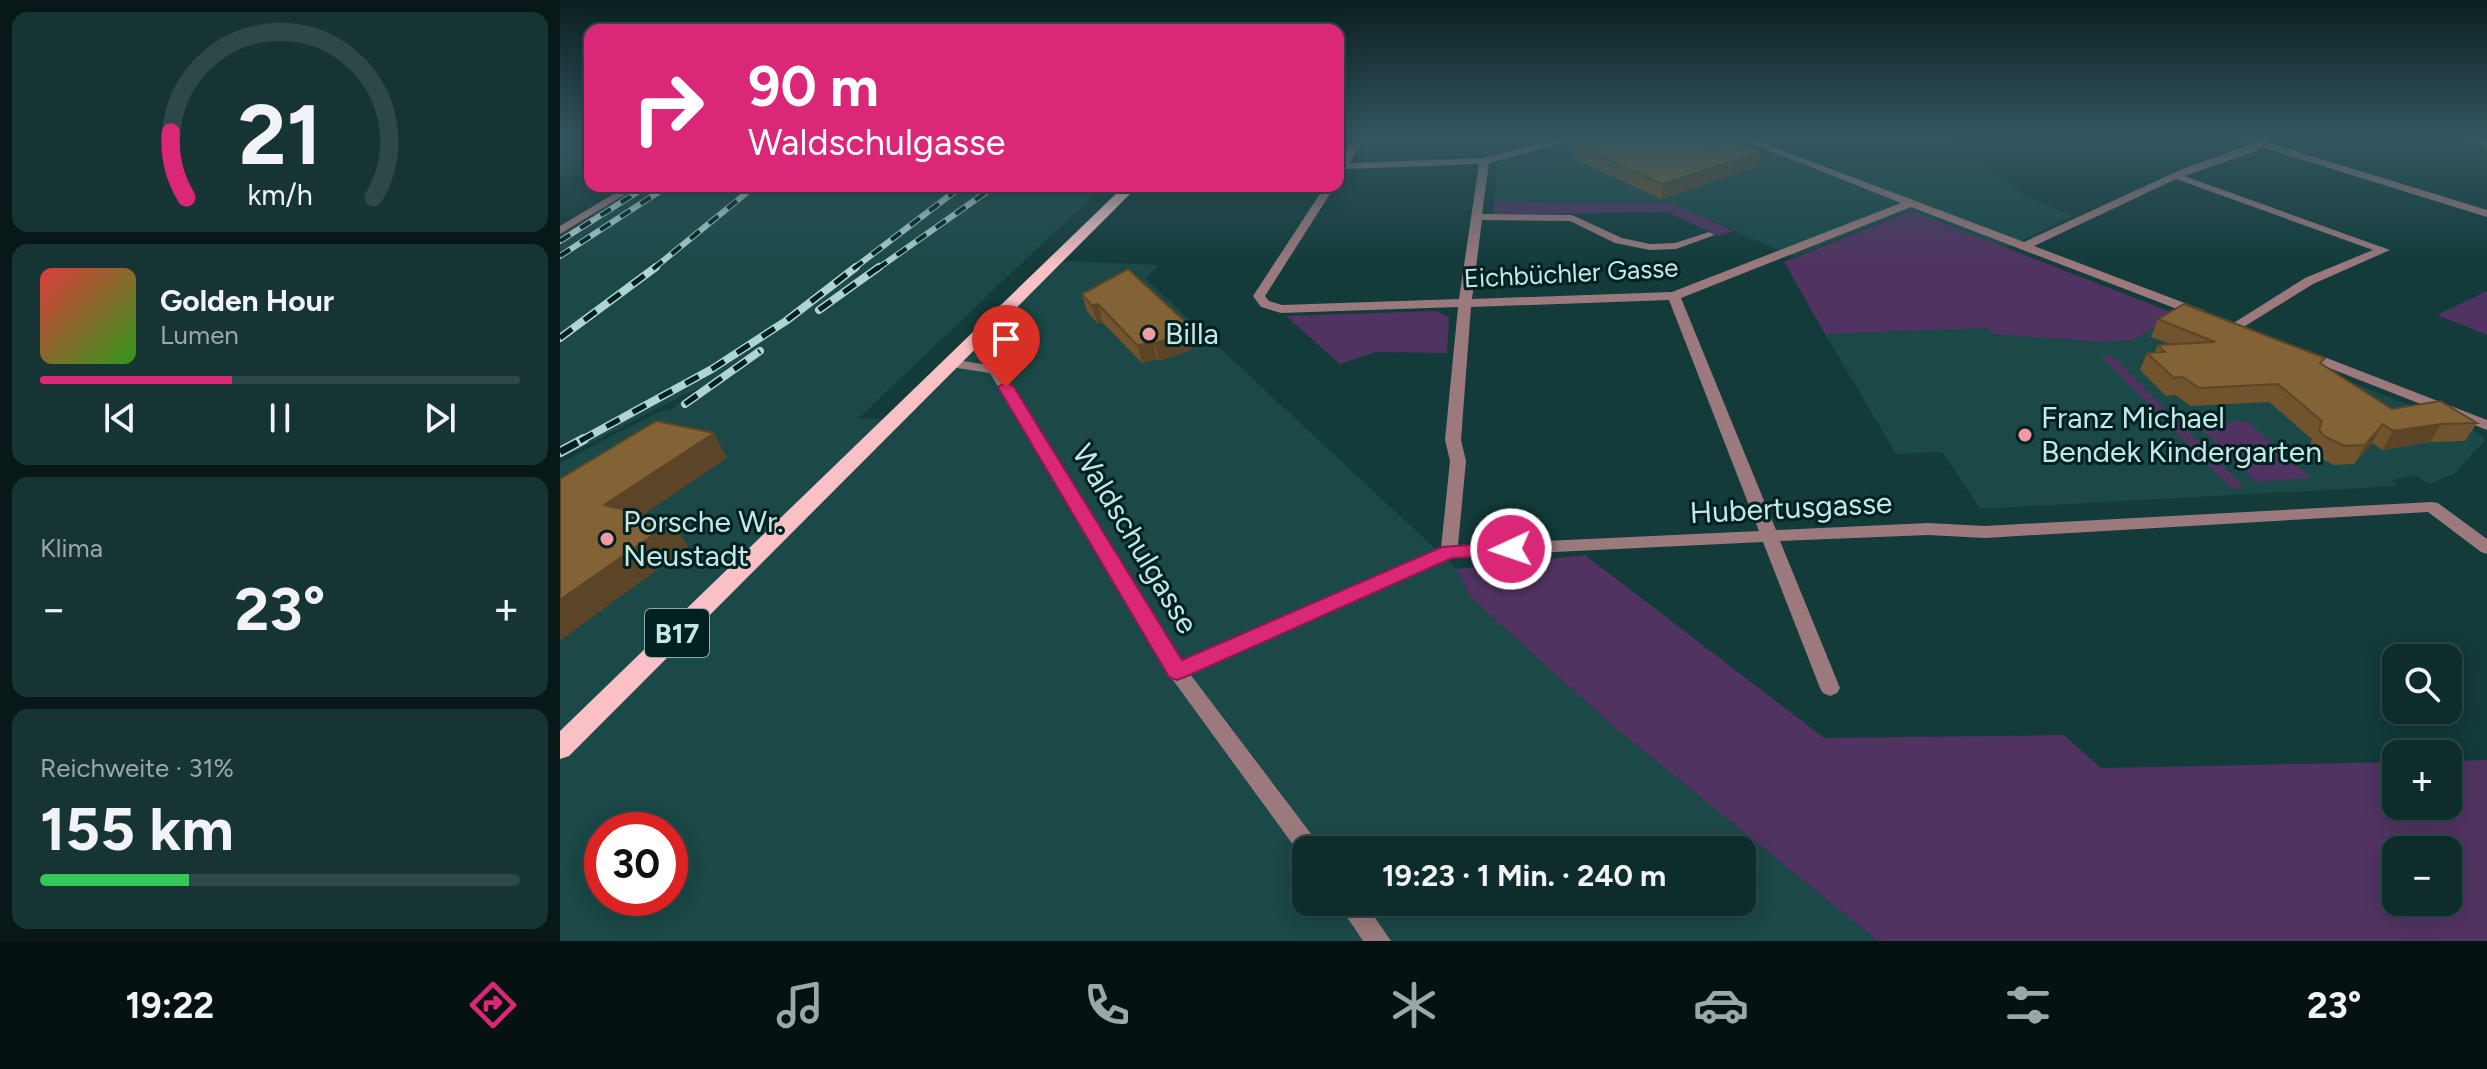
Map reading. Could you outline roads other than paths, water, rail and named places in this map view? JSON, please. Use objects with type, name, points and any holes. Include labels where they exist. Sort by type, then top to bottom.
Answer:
[{"type":"main road","name":"B17","points":[[560,748],[1125,192]]},
{"type":"street","points":[[1449,551],[1458,461],[1453,440],[1465,303],[1482,179]]},
{"type":"street","points":[[1848,179],[2250,333]]},
{"type":"street","points":[[2025,246],[2170,179]]},
{"type":"street","points":[[2184,179],[2384,250],[2309,281],[2227,324]]},
{"type":"street","points":[[2375,179],[2487,214]]},
{"type":"street","points":[[560,231],[624,192]]},
{"type":"street","name":"Eichbüchler Gasse","points":[[1326,192],[1259,296],[1265,304],[1281,309],[1674,296],[1911,203]]},
{"type":"street","points":[[1478,217],[1572,218],[1619,241],[1650,247],[1676,246],[1709,235]]},
{"type":"street","points":[[1674,296],[1830,688]]},
{"type":"street","points":[[2290,348],[2487,425]]},
{"type":"street","name":"Waldschulgasse","points":[[951,363],[995,370],[1177,671],[1300,836]]},
{"type":"street","name":"Hubertusgasse","points":[[1177,671],[1449,551],[1928,529],[1985,532],[2432,507],[2487,548]]},
{"type":"street","points":[[1359,916],[1378,941]]},
{"type":"railway","points":[[560,241],[638,192]]},
{"type":"railway","points":[[560,256],[659,192]]},
{"type":"railway","points":[[653,269],[748,192]]},
{"type":"railway","points":[[853,269],[954,192]]},
{"type":"railway","points":[[877,269],[986,192]]},
{"type":"railway","points":[[560,338],[656,267]]},
{"type":"railway","points":[[580,441],[712,369],[786,321],[856,267]]},
{"type":"railway","points":[[819,310],[879,267]]},
{"type":"railway","points":[[685,404],[760,351]]},
{"type":"railway","points":[[560,452],[584,439]]},
{"type":"place","name":"Billa","points":[[1149,334]]},
{"type":"place","name":"Franz Michael Bendek Kindergarten","points":[[2025,435]]},
{"type":"place","name":"Porsche Wr. Neustadt","points":[[607,539]]}]
